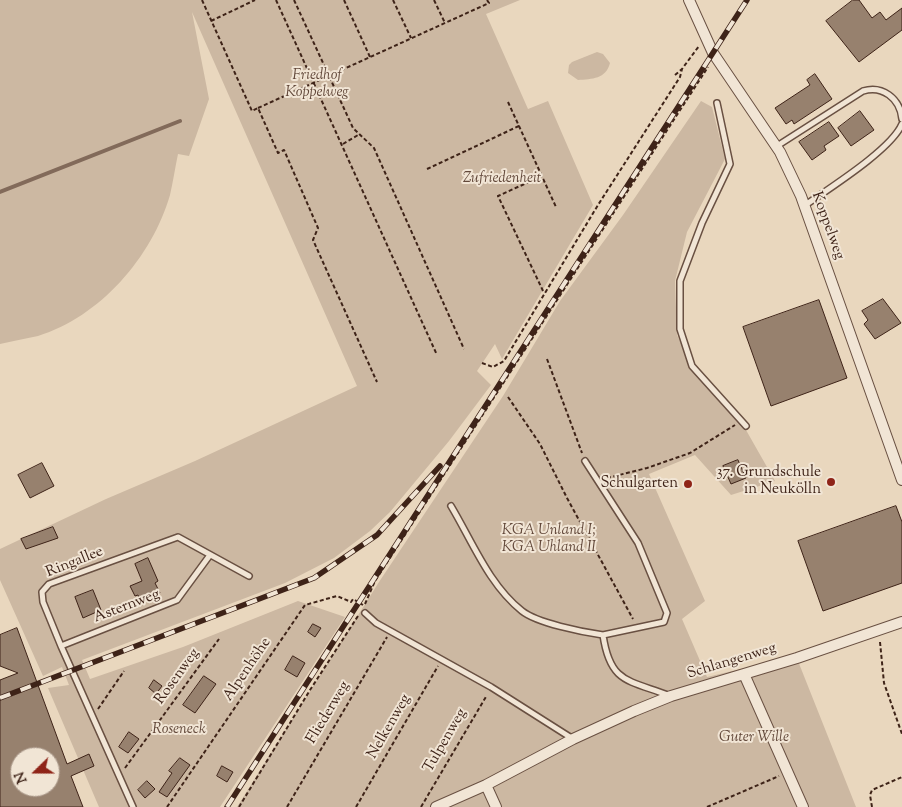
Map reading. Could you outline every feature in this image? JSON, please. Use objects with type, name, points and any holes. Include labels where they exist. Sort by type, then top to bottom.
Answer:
[{"type":"street","name":"Koppelweg","points":[[689,0],[715,56],[776,147],[804,206],[902,480]]},
{"type":"street","name":"Schlangenweg","points":[[436,807],[486,785],[573,739],[671,696],[902,622]]},
{"type":"street","points":[[744,674],[803,807]]},
{"type":"street","points":[[486,785],[496,807]]},
{"type":"lane","points":[[776,147],[863,90],[872,88],[882,90],[889,95],[897,105],[902,119]]},
{"type":"lane","points":[[717,103],[730,164],[702,223],[680,281],[680,329],[692,366],[746,426]]},
{"type":"lane","points":[[804,206],[868,159],[899,131],[902,124]]},
{"type":"lane","points":[[451,506],[494,581],[523,612],[568,629],[602,635],[664,622],[667,613],[638,544],[599,480],[585,461]]},
{"type":"lane","name":"Ringallee","points":[[133,807],[61,646],[43,602],[42,592],[49,584],[178,537],[249,576]]},
{"type":"lane","name":"Asternweg","points":[[61,646],[177,600],[210,555]]},
{"type":"lane","points":[[364,609],[376,623],[442,658],[573,739]]},
{"type":"lane","points":[[602,635],[606,655],[618,676],[671,696]]},
{"type":"path","points":[[202,0],[252,111],[488,3],[487,0]]},
{"type":"path","points":[[211,21],[255,0]]},
{"type":"path","points":[[276,0],[343,144],[437,355]]},
{"type":"path","points":[[294,0],[353,128],[374,148],[464,349]]},
{"type":"path","points":[[344,0],[370,57]]},
{"type":"path","points":[[393,0],[411,38]]},
{"type":"path","points":[[434,0],[445,23]]},
{"type":"path","points":[[675,75],[682,69],[706,38]]},
{"type":"path","points":[[239,807],[310,690],[364,609],[375,581],[715,56]]},
{"type":"path","points":[[482,362],[493,367],[504,361],[680,76],[682,69]]},
{"type":"path","points":[[508,102],[556,207]]},
{"type":"path","points":[[258,108],[278,153],[284,150],[318,228],[313,240],[377,382]]},
{"type":"path","points":[[426,169],[519,126]]},
{"type":"path","points":[[343,144],[359,134]]},
{"type":"path","points":[[542,176],[498,196],[544,294]]},
{"type":"path","points":[[547,359],[585,461]]},
{"type":"path","points":[[508,397],[540,444],[566,498],[638,628]]},
{"type":"path","points":[[599,480],[647,468],[690,453],[741,421]]},
{"type":"path","name":"Alpenhöhe","points":[[167,807],[306,605],[337,596],[351,602],[353,599],[364,609]]},
{"type":"path","name":"Fliederweg","points":[[286,807],[390,631]]},
{"type":"path","points":[[880,634],[884,683],[902,734]]},
{"type":"path","name":"Rosenweg","points":[[119,776],[219,639]]},
{"type":"path","name":"Nelkenweg","points":[[356,807],[442,658]]},
{"type":"path","points":[[93,715],[124,671]]},
{"type":"path","name":"Tulpenweg","points":[[421,807],[491,687]]},
{"type":"path","points":[[707,807],[788,772]]},
{"type":"path","points":[[872,807],[870,795],[872,790],[902,777]]},
{"type":"green space","points":[[0,0],[520,0],[486,14],[528,109],[548,101],[593,205],[502,359],[495,344],[477,371],[491,385],[449,441],[390,512],[370,531],[334,558],[285,583],[82,660],[90,679],[183,647],[298,601],[345,617],[220,807],[99,807],[48,688],[69,685],[62,667],[43,676],[0,580],[0,549],[357,386],[192,12],[209,99],[189,156],[178,154],[170,195],[162,218],[150,241],[137,262],[120,282],[82,315],[61,327],[38,336],[0,344]]},
{"type":"green space","points":[[597,52],[603,54],[610,63],[602,75],[578,80],[568,73],[569,65],[572,62]]},
{"type":"green space","points":[[701,101],[712,107],[725,159],[687,232],[675,281],[677,335],[695,372],[742,423],[775,481],[731,495],[695,455],[649,474],[705,601],[682,619],[707,677],[796,656],[856,807],[237,807],[379,582],[503,396],[560,301],[623,215]]},
{"type":"building","points":[[853,0],[859,0],[872,18],[880,12],[886,20],[902,8],[902,30],[859,62],[826,21]]},
{"type":"building","points":[[815,74],[832,99],[794,124],[792,120],[786,124],[775,108],[810,85],[807,80]]},
{"type":"building","points":[[860,111],[874,130],[851,146],[838,128]]},
{"type":"building","points":[[829,122],[839,136],[824,146],[826,150],[812,160],[799,142]]},
{"type":"building","points":[[883,299],[901,323],[875,339],[864,324],[868,320],[862,311]]},
{"type":"building","points":[[819,300],[847,378],[771,406],[743,327]]},
{"type":"building","points":[[738,460],[746,478],[731,484],[723,466]]},
{"type":"building","points":[[42,463],[54,486],[30,498],[18,475]]},
{"type":"building","points":[[896,506],[902,522],[902,583],[823,611],[798,541]]},
{"type":"building","points":[[53,527],[58,538],[26,549],[21,539]]},
{"type":"building","points":[[148,558],[158,581],[155,583],[160,593],[140,600],[138,595],[135,596],[130,586],[142,581],[135,564]]},
{"type":"building","points":[[93,590],[101,610],[83,618],[75,597]]},
{"type":"building","points":[[313,624],[321,628],[315,637],[308,632]]},
{"type":"building","points":[[17,628],[67,764],[89,754],[94,766],[71,776],[83,807],[0,807],[0,680],[18,673],[0,666],[0,635]]},
{"type":"building","points":[[293,656],[305,663],[297,677],[285,670]]},
{"type":"building","points":[[204,676],[216,684],[195,713],[183,705]]},
{"type":"building","points":[[154,680],[162,686],[156,694],[149,688]]},
{"type":"building","points":[[129,732],[139,739],[128,753],[119,747]]},
{"type":"building","points":[[180,758],[190,765],[167,797],[159,792],[172,773],[169,771]]},
{"type":"building","points":[[222,766],[233,772],[227,782],[217,776]]},
{"type":"building","points":[[147,781],[155,789],[145,798],[138,790]]},
{"type":"waterway","points":[[0,192],[180,121]]},
{"type":"railway","points":[[227,807],[747,0]]},
{"type":"railway","points":[[0,698],[314,578],[377,535],[440,466]]},
{"type":"place","name":"37. Grundschule in Neukölln","points":[[831,482]]},
{"type":"place","name":"Schulgarten","points":[[688,484]]},
{"type":"park label","name":"Friedhof Koppelweg","points":[[317,84]]},
{"type":"park label","name":"Zufriedenheit","points":[[502,179]]},
{"type":"park label","name":"KGA Unland I; KGA Uhland II","points":[[549,540]]},
{"type":"park label","name":"Roseneck","points":[[179,730]]},
{"type":"park label","name":"Guter Wille","points":[[754,738]]}]
